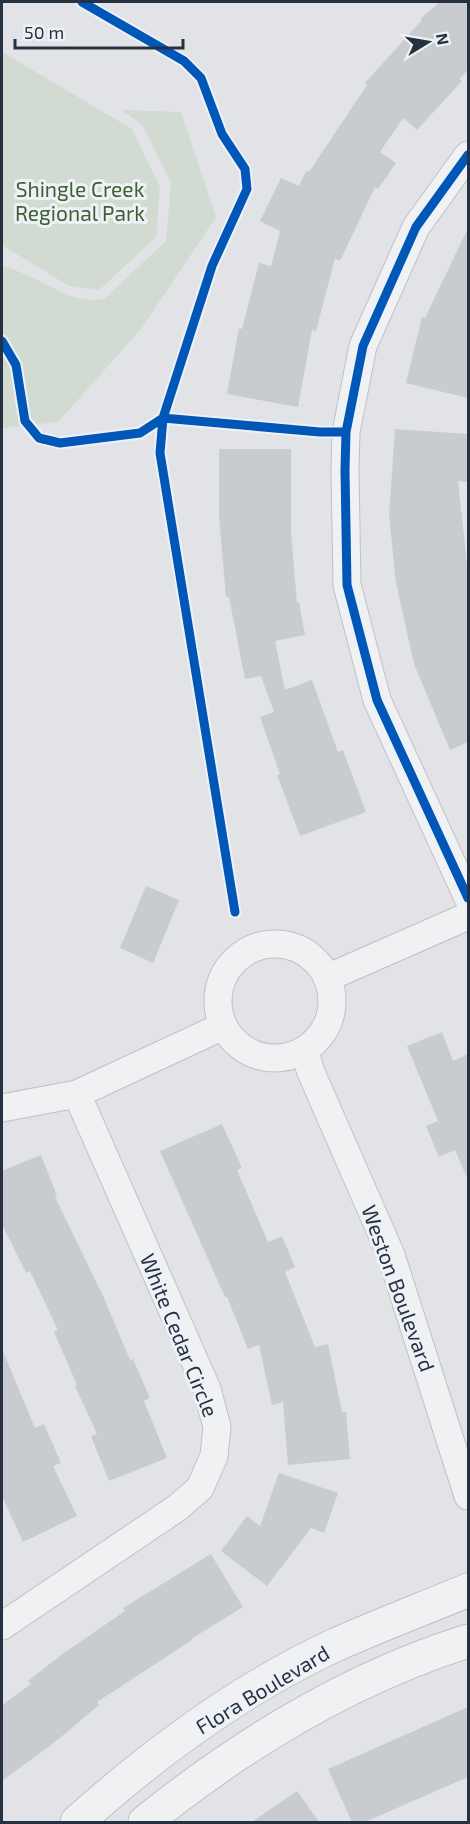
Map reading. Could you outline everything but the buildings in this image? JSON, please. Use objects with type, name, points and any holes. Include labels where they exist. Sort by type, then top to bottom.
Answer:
[{"type":"street","points":[[468,155],[416,227],[363,346],[346,432],[345,470],[347,585],[377,700],[468,898]]},
{"type":"street","points":[[327,978],[468,916]]},
{"type":"street","points":[[266,945],[286,945],[311,957],[327,978],[332,999],[327,1026],[319,1038],[305,1050],[278,1059],[258,1056],[241,1047],[223,1026],[219,1015],[218,995],[222,981],[231,964],[253,948],[266,945]]},
{"type":"street","points":[[2,1108],[77,1094],[223,1026]]},
{"type":"street","name":"Weston Boulevard","points":[[305,1050],[310,1070],[392,1255],[468,1496]]},
{"type":"street","name":"White Cedar Circle","points":[[3,1621],[177,1508],[200,1488],[214,1456],[217,1427],[207,1389],[77,1094]]},
{"type":"street","name":"Flora Boulevard","points":[[77,1822],[159,1753],[216,1713],[278,1676],[332,1647],[468,1590]]},
{"type":"street","name":"Flora Boulevard","points":[[145,1822],[237,1753],[296,1717],[394,1669],[468,1641]]},
{"type":"green space","name":"Shingle Creek Regional Park","points":[[2,52],[132,129],[160,187],[156,237],[99,290],[69,286],[2,245]]},
{"type":"green space","points":[[121,110],[181,112],[216,217],[141,329],[58,422],[2,428],[2,265],[71,296],[94,300],[104,299],[166,241],[171,183],[142,124]]},
{"type":"cycle path","points":[[2,341],[16,365],[25,421],[39,438],[60,443],[140,433],[163,418],[212,266],[247,189],[245,169],[222,134],[201,78],[184,61],[82,2]]},
{"type":"cycle path","points":[[468,155],[416,227],[363,346],[346,432],[345,470],[347,585],[377,700],[468,898]]},
{"type":"cycle path","points":[[235,912],[160,453],[163,418],[320,432],[346,432]]}]
